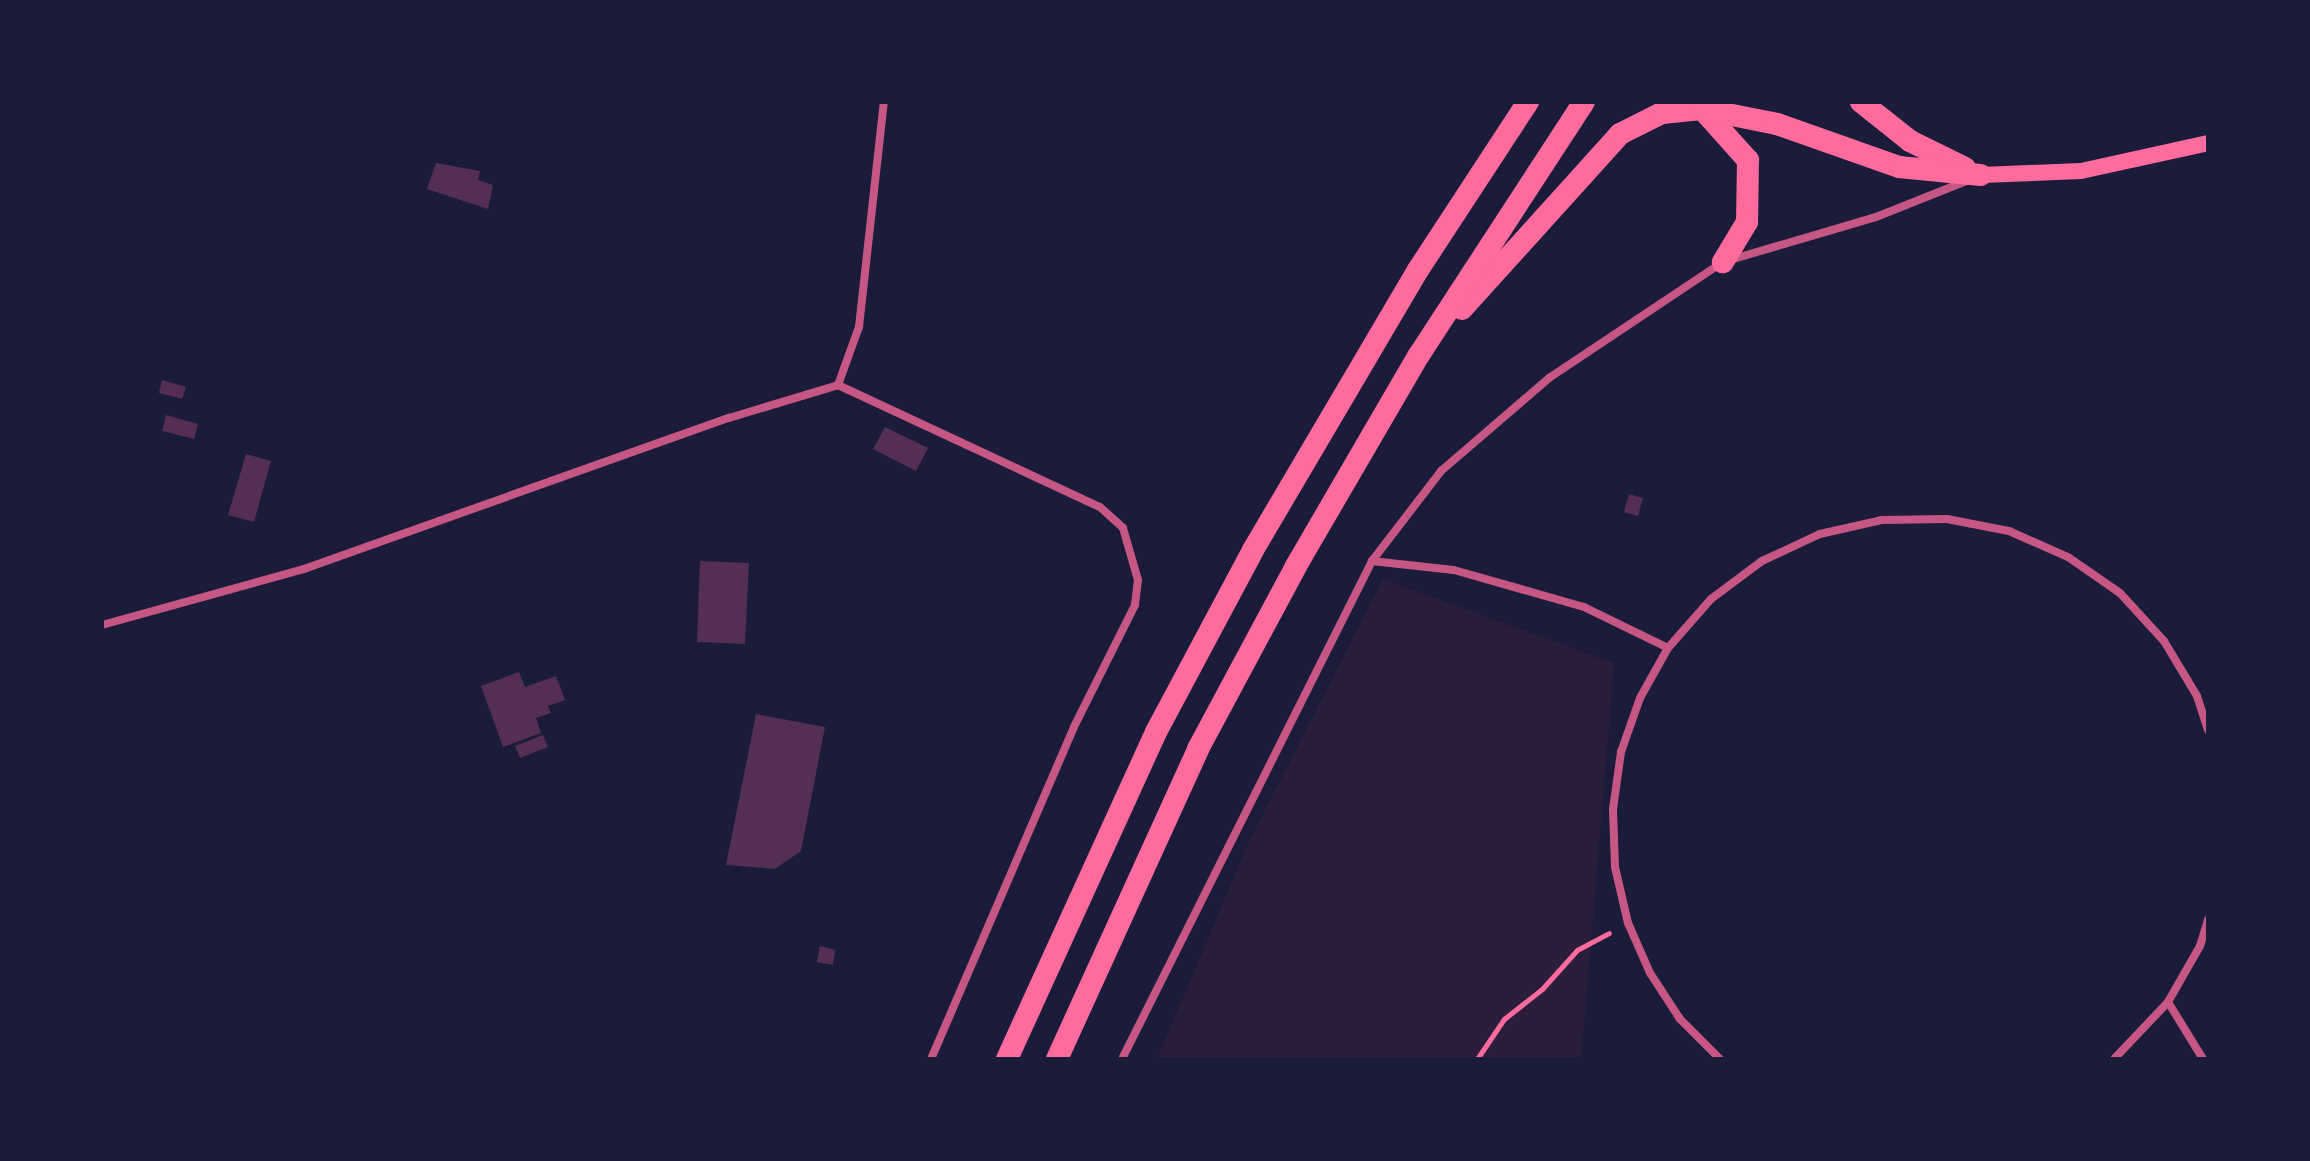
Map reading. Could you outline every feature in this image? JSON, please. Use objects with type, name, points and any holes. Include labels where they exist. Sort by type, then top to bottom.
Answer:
[{"type":"highway","points":[[1007,1059],[1156,732],[1253,550],[1418,270],[1528,102]]},
{"type":"highway","points":[[1057,1059],[1198,749],[1296,566],[1419,355],[1584,102]]},
{"type":"highway","points":[[1861,102],[1910,141],[1981,175]]},
{"type":"highway","points":[[1419,355],[1620,134],[1662,113],[1702,109],[1777,124],[1899,167],[1981,175]]},
{"type":"highway","points":[[1702,109],[1748,160],[1747,222],[1723,262]]},
{"type":"main road","points":[[1981,175],[2081,171],[2208,143]]},
{"type":"street","points":[[838,385],[859,327],[884,102]]},
{"type":"street","points":[[1122,1059],[1372,561],[1441,471],[1549,378],[1723,262],[1876,217],[1981,175]]},
{"type":"street","points":[[102,625],[304,569],[729,418],[838,385],[1100,507],[1123,528],[1138,580],[1135,605],[1068,740],[931,1059]]},
{"type":"street","points":[[1719,1059],[1680,1019],[1650,973],[1628,923],[1615,867],[1615,795],[1621,752],[1640,698],[1668,648],[1721,592],[1762,561],[1820,534],[1882,520],[1947,519],[2009,531],[2068,557],[2120,593],[2164,641],[2197,696],[2208,730]]},
{"type":"street","points":[[1372,561],[1454,570],[1584,607],[1668,648]]},
{"type":"street","points":[[2114,1059],[2168,1002],[2200,946],[2208,919]]},
{"type":"street","points":[[2168,1002],[2203,1059]]},
{"type":"path","points":[[1477,1059],[1504,1019],[1542,989],[1577,950],[1628,923]]},
{"type":"shaded area","points":[[1383,579],[1614,663],[1581,1059],[1157,1059],[1250,839]]},
{"type":"building","points":[[436,163],[480,171],[478,180],[493,185],[488,209],[427,189]]},
{"type":"building","points":[[162,380],[186,387],[182,399],[159,393]]},
{"type":"building","points":[[166,415],[198,424],[194,439],[162,431]]},
{"type":"building","points":[[885,427],[928,448],[916,471],[873,449]]},
{"type":"building","points":[[246,454],[271,461],[254,522],[228,515]]},
{"type":"building","points":[[1629,494],[1643,498],[1638,516],[1624,512]]},
{"type":"building","points":[[700,561],[749,563],[745,644],[697,642]]},
{"type":"building","points":[[519,672],[525,687],[556,676],[565,700],[548,706],[551,713],[536,718],[541,733],[503,747],[481,686]]},
{"type":"building","points":[[756,714],[825,727],[801,851],[775,869],[726,865]]},
{"type":"building","points":[[543,735],[548,747],[520,758],[515,746]]},
{"type":"building","points":[[820,946],[835,950],[833,965],[817,962]]}]
